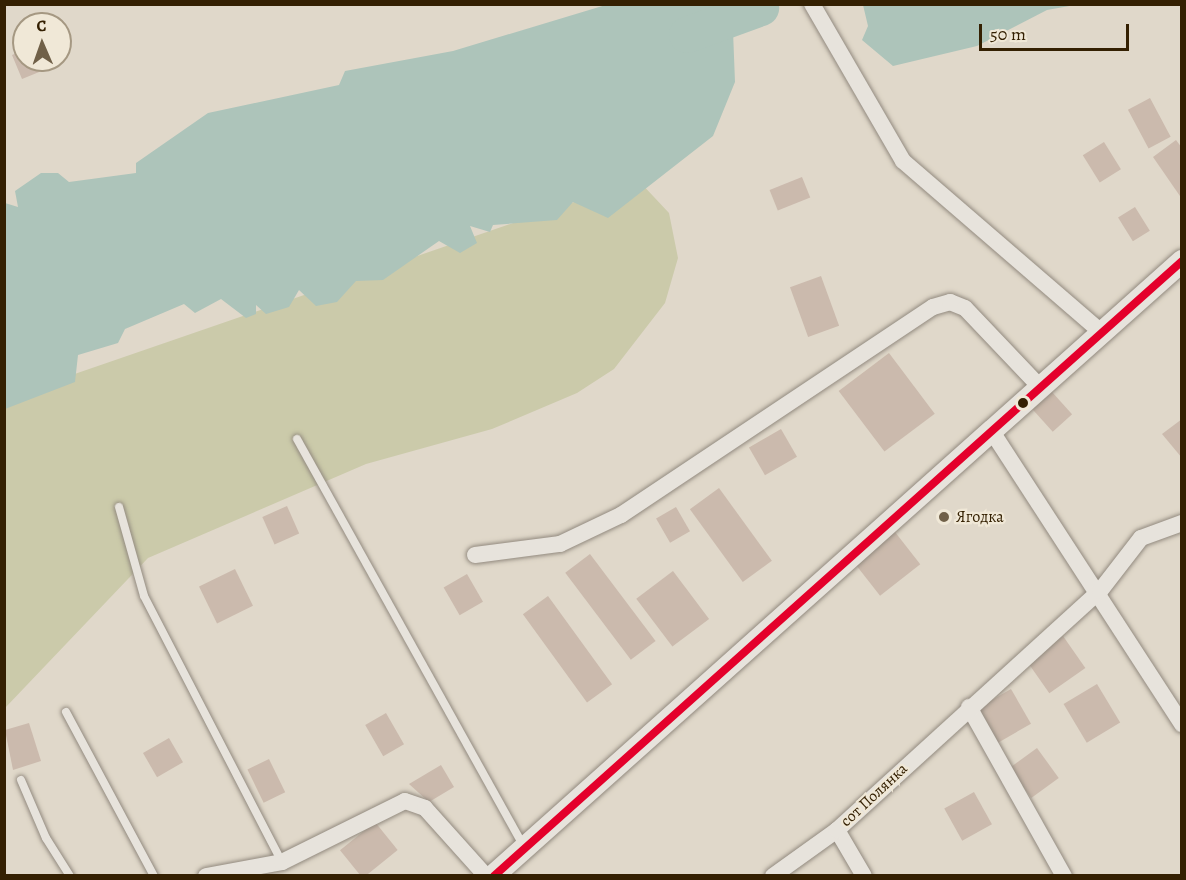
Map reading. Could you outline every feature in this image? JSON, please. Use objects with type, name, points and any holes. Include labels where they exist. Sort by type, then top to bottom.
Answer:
[{"type":"main road","points":[[492,876],[1100,331],[1182,261]]},
{"type":"street","points":[[812,4],[903,161],[1100,331]]},
{"type":"street","points":[[475,555],[560,544],[621,515],[933,307],[950,302],[965,308],[1040,386]]},
{"type":"street","points":[[991,430],[1100,591],[1182,724]]},
{"type":"street","name":"сот Полянка","points":[[773,876],[837,830],[969,707],[1100,591],[1141,538],[1182,523]]},
{"type":"street","points":[[969,707],[1064,876]]},
{"type":"street","points":[[206,876],[282,862],[405,801],[425,808],[486,876]]},
{"type":"street","points":[[837,830],[864,876]]},
{"type":"lane","points":[[297,439],[524,848]]},
{"type":"lane","points":[[119,507],[144,596],[282,862]]},
{"type":"lane","points":[[66,712],[154,876]]},
{"type":"lane","points":[[21,780],[46,838],[70,876]]},
{"type":"green space","points":[[638,180],[669,213],[678,258],[665,303],[614,369],[577,393],[492,429],[366,464],[148,558],[5,708],[5,398]]},
{"type":"shaded area","points":[[609,4],[732,5],[735,82],[713,136],[608,218],[573,202],[557,220],[493,225],[490,232],[470,226],[477,243],[460,253],[439,241],[383,280],[356,281],[337,302],[316,306],[299,290],[289,307],[266,314],[256,305],[256,314],[246,318],[221,299],[195,313],[184,304],[125,329],[118,343],[78,355],[75,382],[5,409],[5,203],[18,207],[15,191],[41,173],[58,173],[69,182],[136,173],[136,163],[208,113],[339,85],[345,71],[453,51]]},
{"type":"shaded area","points":[[863,4],[1075,5],[1047,10],[977,46],[893,66],[862,40],[868,26]]},
{"type":"building","points":[[19,72],[39,72],[22,79]]},
{"type":"building","points":[[1150,98],[1171,137],[1149,149],[1128,110]]},
{"type":"building","points":[[1176,140],[1182,148],[1182,199],[1153,157]]},
{"type":"building","points":[[1104,142],[1121,169],[1100,182],[1083,155]]},
{"type":"building","points":[[802,177],[810,197],[778,211],[770,190]]},
{"type":"building","points":[[1135,207],[1150,231],[1133,241],[1118,218]]},
{"type":"building","points":[[821,276],[839,326],[808,337],[790,287]]},
{"type":"building","points":[[889,353],[935,414],[884,452],[839,391]]},
{"type":"building","points":[[1052,392],[1072,414],[1053,432],[1033,409]]},
{"type":"building","points":[[1182,419],[1182,458],[1162,434]]},
{"type":"building","points":[[781,429],[797,457],[765,475],[749,448]]},
{"type":"building","points":[[719,488],[772,561],[743,582],[690,509]]},
{"type":"building","points":[[287,506],[299,533],[275,544],[262,517]]},
{"type":"building","points":[[676,507],[690,531],[670,543],[656,518]]},
{"type":"building","points":[[895,532],[920,564],[880,596],[855,563]]},
{"type":"building","points":[[590,554],[656,641],[631,660],[565,573]]},
{"type":"building","points":[[235,569],[253,606],[217,623],[199,587]]},
{"type":"building","points":[[673,571],[709,619],[672,647],[636,599]]},
{"type":"building","points":[[467,574],[483,602],[460,615],[444,588]]},
{"type":"building","points":[[548,596],[612,684],[587,702],[523,614]]},
{"type":"building","points":[[1063,636],[1085,668],[1049,693],[1027,661]]},
{"type":"building","points":[[1097,684],[1120,723],[1087,743],[1064,704]]},
{"type":"building","points":[[1011,689],[1031,724],[995,745],[975,710]]},
{"type":"building","points":[[386,713],[404,744],[383,756],[365,725]]},
{"type":"building","points":[[29,723],[41,761],[13,770],[5,730]]},
{"type":"building","points":[[169,738],[183,762],[157,777],[143,753]]},
{"type":"building","points":[[1037,748],[1059,778],[1031,798],[1009,768]]},
{"type":"building","points":[[269,759],[285,792],[264,803],[247,770]]},
{"type":"building","points":[[441,765],[454,787],[429,802],[409,784]]},
{"type":"building","points":[[974,792],[992,824],[962,841],[944,808]]},
{"type":"building","points":[[375,822],[398,850],[366,876],[361,876],[340,850]]},
{"type":"waterway","points":[[687,35],[761,8]]},
{"type":"transit line","points":[[494,876],[1182,261]]},
{"type":"place","name":"Ягодка","points":[[944,517]]}]
